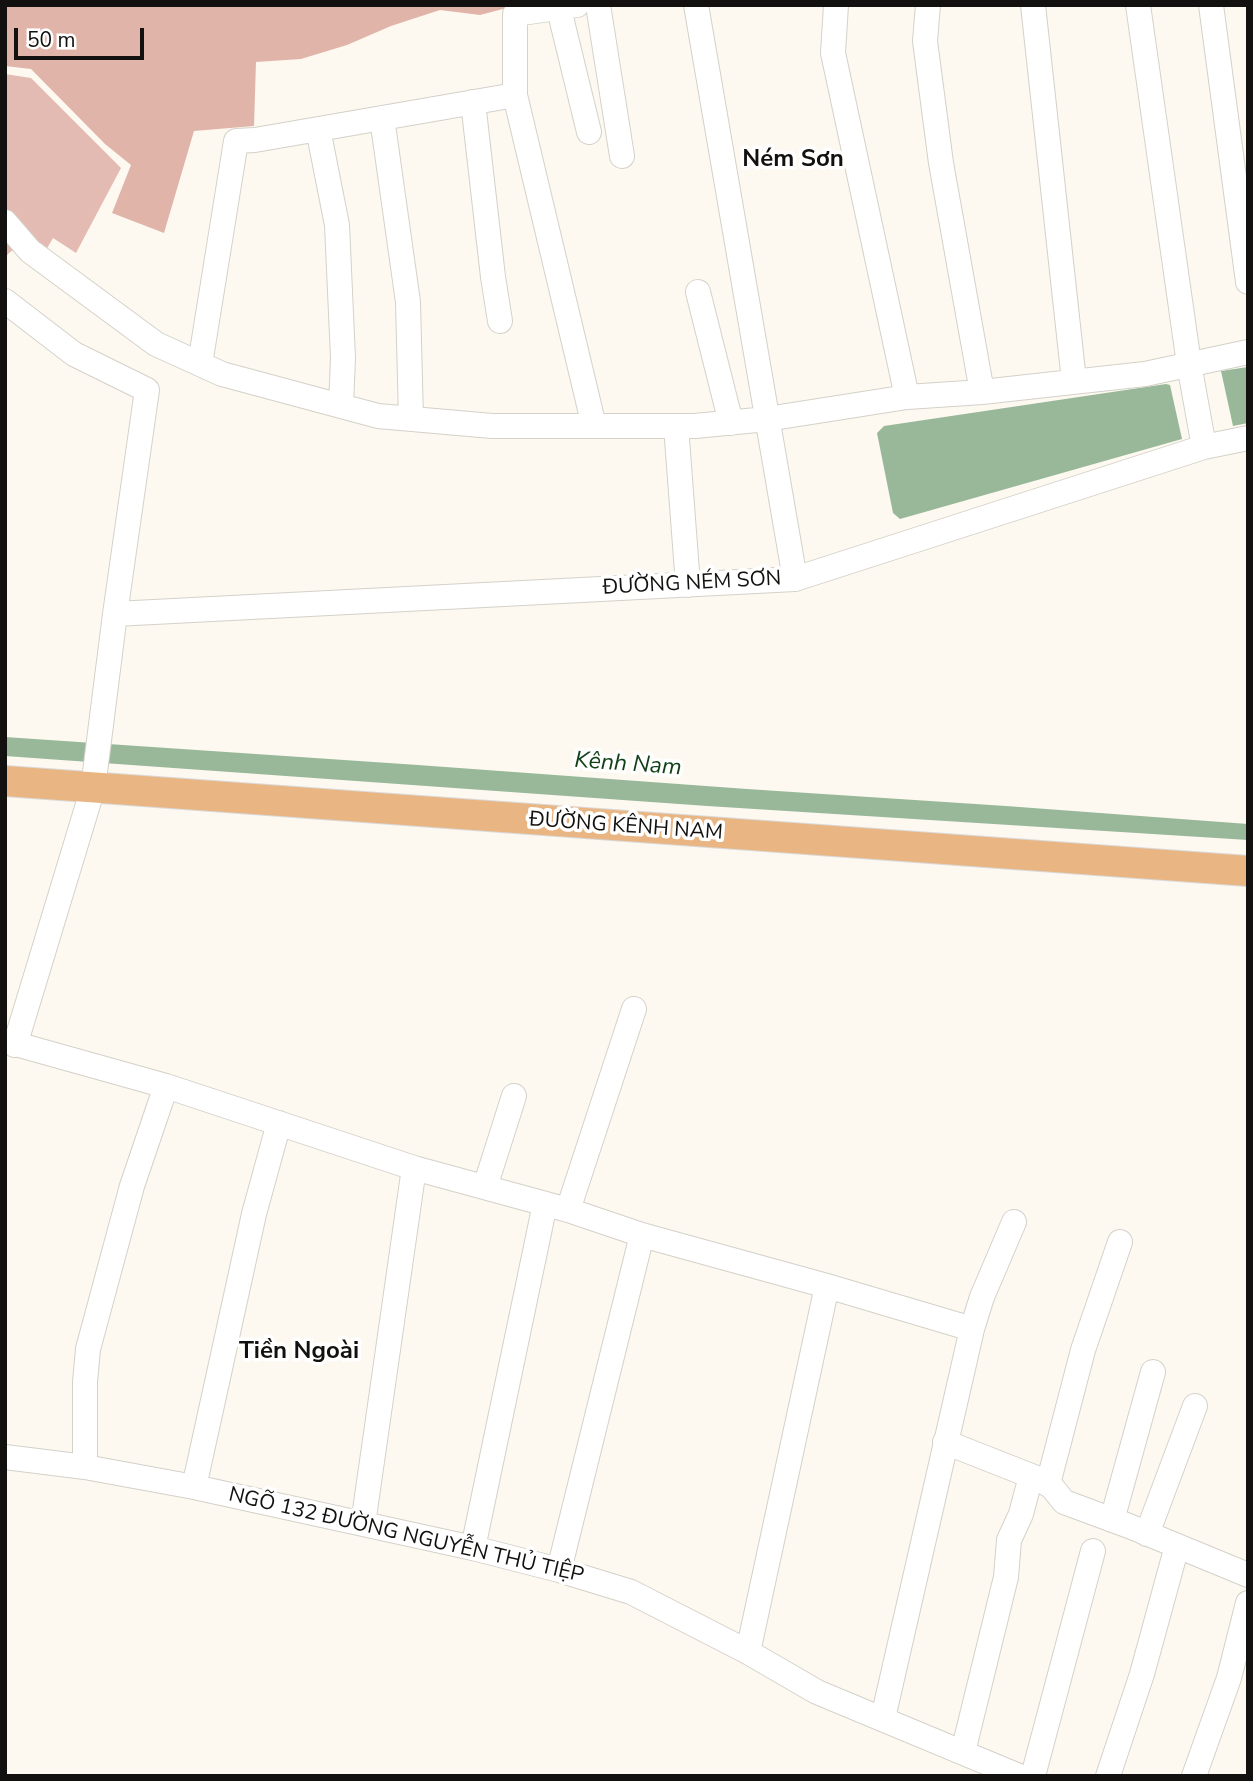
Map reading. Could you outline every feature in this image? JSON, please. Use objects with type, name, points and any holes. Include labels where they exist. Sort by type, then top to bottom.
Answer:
[{"type":"main road","name":"ĐƯỜNG KÊNH NAM","points":[[5,781],[1248,871]]},
{"type":"street","points":[[598,5],[622,156]]},
{"type":"street","points":[[696,5],[795,579]]},
{"type":"street","points":[[836,5],[833,53],[907,397]]},
{"type":"street","points":[[928,5],[925,41],[939,150],[982,392]]},
{"type":"street","points":[[1033,5],[1074,381]]},
{"type":"street","points":[[1138,5],[1189,364],[1204,447]]},
{"type":"street","points":[[1211,5],[1248,282]]},
{"type":"street","points":[[589,132],[564,6],[514,14],[515,95],[594,426]]},
{"type":"street","points":[[200,364],[236,141],[515,95]]},
{"type":"street","points":[[473,102],[500,321]]},
{"type":"street","points":[[382,118],[408,302],[411,419]]},
{"type":"street","points":[[318,129],[337,225],[343,358],[341,406]]},
{"type":"street","points":[[5,222],[30,251],[156,344],[222,374],[378,416],[492,426],[695,426],[767,419],[907,397],[982,392],[1145,374],[1248,352]]},
{"type":"street","points":[[698,292],[731,423]]},
{"type":"street","points":[[5,301],[74,354],[147,390],[93,788],[10,1043],[166,1086],[414,1168],[972,1329]]},
{"type":"street","points":[[676,426],[688,585]]},
{"type":"street","name":"ĐƯỜNG NÉM SƠN","points":[[115,614],[795,579],[1204,447],[1248,438]]},
{"type":"street","points":[[473,1548],[556,1207],[634,1009]]},
{"type":"street","points":[[85,1467],[85,1382],[88,1349],[132,1186],[166,1086]]},
{"type":"street","points":[[485,1187],[514,1096]]},
{"type":"street","points":[[194,1487],[254,1214],[279,1123]]},
{"type":"street","points":[[363,1524],[414,1168]]},
{"type":"street","points":[[883,1718],[972,1329],[982,1297],[1014,1222]]},
{"type":"street","points":[[559,1570],[642,1235]]},
{"type":"street","points":[[963,1752],[1006,1577],[1009,1540],[1040,1480],[1120,1242]]},
{"type":"street","points":[[748,1652],[827,1286]]},
{"type":"street","points":[[1112,1520],[1153,1372]]},
{"type":"street","points":[[1147,1534],[1195,1406]]},
{"type":"street","points":[[945,1441],[1040,1480],[1064,1503],[1177,1546],[1245,1568]]},
{"type":"street","name":"NGÕ 132 ĐƯỜNG NGUYỄN THỦ TIỆP","points":[[5,1457],[85,1467],[194,1487],[473,1548],[631,1592],[748,1652],[817,1692],[1019,1776]]},
{"type":"street","points":[[1108,1776],[1142,1674],[1177,1546]]},
{"type":"street","points":[[1033,1776],[1093,1551]]},
{"type":"street","points":[[1194,1776],[1228,1678],[1248,1603]]},
{"type":"shaded area","points":[[6,5],[518,5],[480,15],[440,10],[301,59],[256,62],[254,126],[194,131],[164,233],[112,213],[131,165],[105,144],[31,69],[5,66]]},
{"type":"shaded area","points":[[5,74],[31,78],[121,168],[76,253],[53,238],[45,252],[30,238],[5,258]]},
{"type":"shaded area","points":[[1248,367],[1248,423],[1233,426],[1221,371]]},
{"type":"shaded area","points":[[1170,385],[1182,439],[900,519],[893,513],[877,433],[884,426]]},
{"type":"shaded area","name":"Kênh Nam","points":[[5,737],[1248,824],[1248,840],[707,806],[5,756]]},
{"type":"district","name":"Ném Sơn","points":[[793,160]]},
{"type":"district","name":"Tiền Ngoài","points":[[299,1352]]}]
